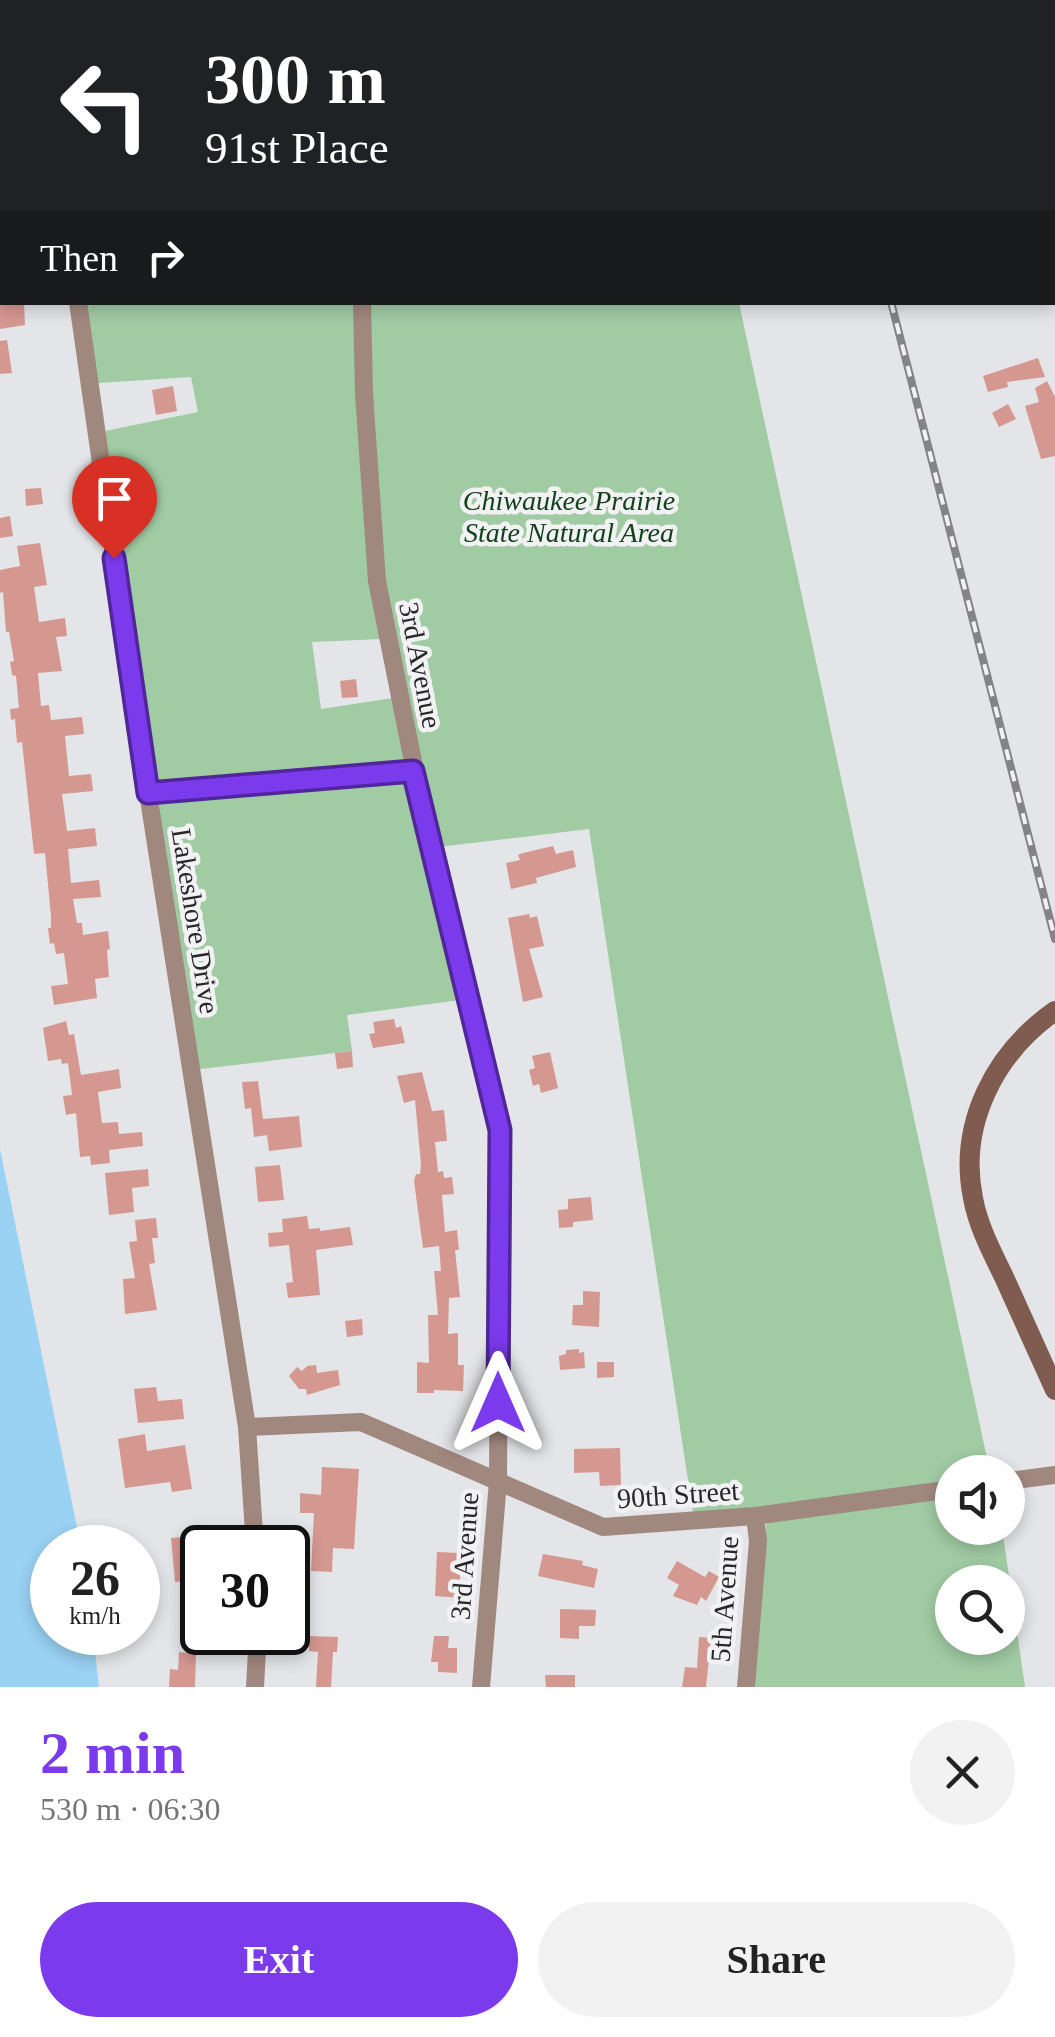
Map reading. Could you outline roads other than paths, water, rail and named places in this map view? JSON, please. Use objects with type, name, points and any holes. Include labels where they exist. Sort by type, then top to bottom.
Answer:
[{"type":"street","name":"Lakeshore Drive","points":[[78,305],[148,793],[248,1427],[254,1525]]},
{"type":"street","name":"3rd Avenue","points":[[362,305],[377,581],[413,771],[500,1130],[498,1481],[481,1687]]},
{"type":"street","points":[[148,793],[413,771]]},
{"type":"street","points":[[1055,1011],[1033,1028],[999,1067],[978,1106],[970,1144],[973,1198],[981,1227],[1055,1390]]},
{"type":"street","name":"90th Street","points":[[248,1427],[361,1422],[603,1527],[755,1516],[935,1490]]},
{"type":"street","points":[[1025,1478],[1055,1474]]},
{"type":"street","name":"5th Avenue","points":[[746,1687],[758,1542],[755,1516]]},
{"type":"street","points":[[255,1687],[257,1655]]},
{"type":"water","points":[[0,1149],[77,1525],[30,1525],[30,1655],[95,1655],[99,1687],[0,1687]]},
{"type":"railway","points":[[892,305],[1055,939]]},
{"type":"park label","name":"Chiwaukee Prairie State Natural Area","points":[[569,516]]}]
